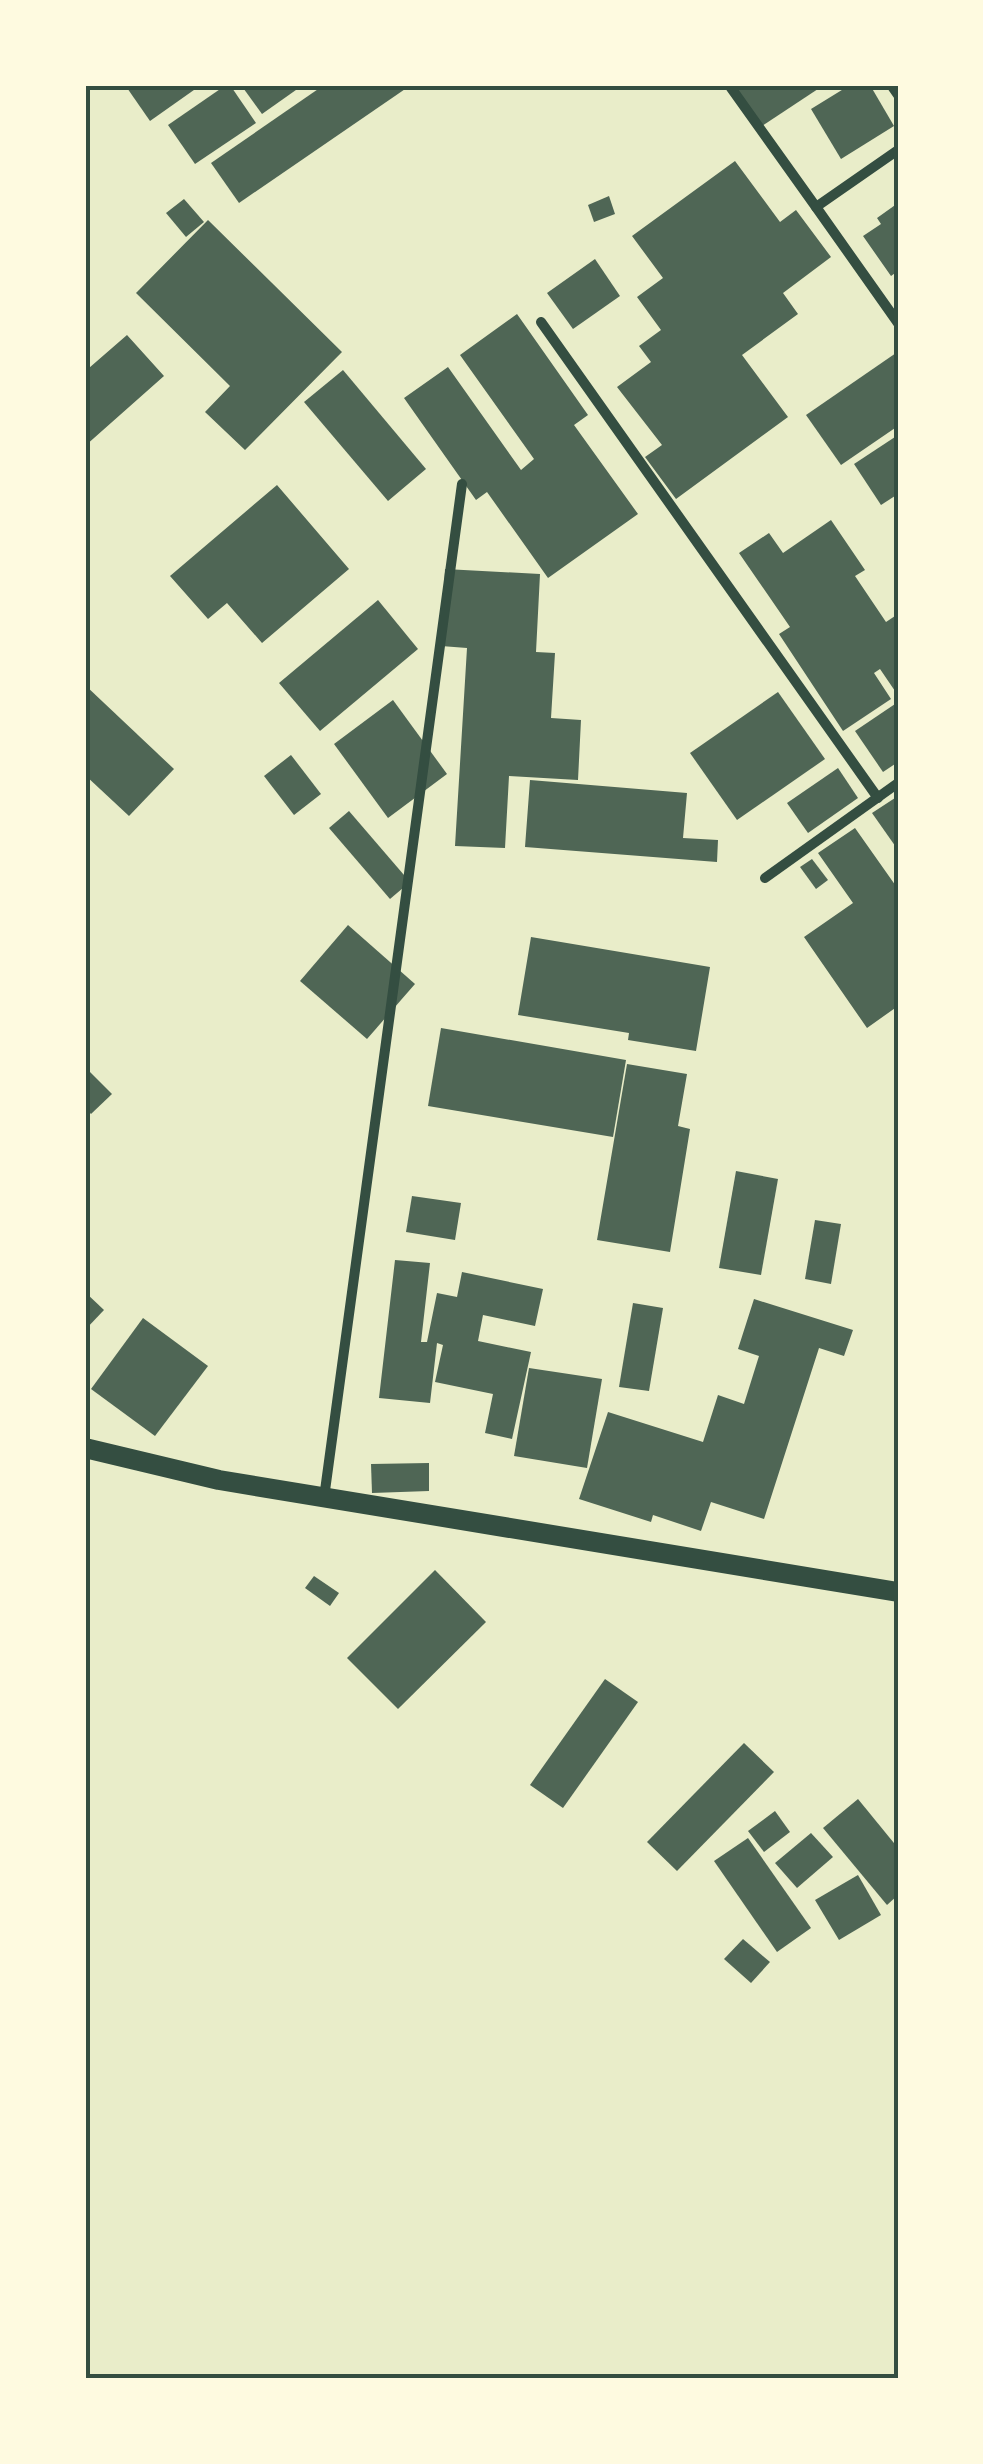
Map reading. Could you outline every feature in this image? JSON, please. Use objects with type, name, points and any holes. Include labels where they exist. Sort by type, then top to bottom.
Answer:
[{"type":"main road","points":[[85,1448],[219,1480],[898,1592]]},
{"type":"street","points":[[729,85],[898,323]]},
{"type":"street","points":[[891,85],[898,95]]},
{"type":"street","points":[[816,208],[898,150]]},
{"type":"street","points":[[540,322],[878,798]]},
{"type":"street","points":[[324,1498],[462,484]]},
{"type":"street","points":[[765,878],[898,783]]},
{"type":"building","points":[[125,85],[201,85],[150,121]]},
{"type":"building","points":[[230,85],[256,123],[195,164],[168,125]]},
{"type":"building","points":[[241,85],[303,85],[262,114]]},
{"type":"building","points":[[324,85],[411,85],[239,203],[211,163]]},
{"type":"building","points":[[731,85],[824,85],[759,128]]},
{"type":"building","points":[[850,85],[870,85],[894,126],[841,159],[811,109]]},
{"type":"building","points":[[735,161],[780,222],[796,210],[831,257],[783,293],[798,314],[742,355],[788,417],[676,499],[645,457],[662,445],[617,387],[651,362],[639,346],[661,330],[637,297],[663,278],[632,236]]},
{"type":"building","points":[[609,196],[615,214],[594,222],[588,205]]},
{"type":"building","points":[[184,199],[204,222],[186,237],[166,213]]},
{"type":"building","points":[[898,203],[898,271],[891,276],[863,236],[881,224],[877,218]]},
{"type":"building","points":[[208,220],[342,352],[245,450],[205,412],[230,386],[136,293]]},
{"type":"building","points":[[595,259],[620,296],[573,329],[547,293]]},
{"type":"building","points":[[517,314],[588,415],[574,425],[638,514],[548,578],[487,492],[476,500],[404,398],[448,367],[521,470],[534,459],[460,355]]},
{"type":"building","points":[[127,335],[164,376],[85,446],[85,363],[89,368]]},
{"type":"building","points":[[896,353],[898,426],[841,465],[806,415]]},
{"type":"building","points":[[343,370],[426,469],[388,501],[304,402]]},
{"type":"building","points":[[898,435],[898,494],[881,505],[854,464]]},
{"type":"building","points":[[277,485],[349,569],[262,643],[227,603],[208,619],[170,576]]},
{"type":"building","points":[[831,520],[865,570],[855,576],[886,622],[898,614],[898,688],[895,691],[880,669],[874,673],[891,699],[843,731],[779,634],[790,627],[739,553],[769,533],[783,553]]},
{"type":"building","points":[[445,569],[540,574],[536,652],[555,653],[551,718],[581,720],[578,780],[509,776],[505,848],[455,846],[467,648],[441,646]]},
{"type":"building","points":[[378,600],[418,649],[320,731],[279,683]]},
{"type":"building","points":[[85,685],[174,769],[129,816],[85,775]]},
{"type":"building","points":[[778,692],[825,759],[737,820],[690,753]]},
{"type":"building","points":[[393,700],[447,774],[388,818],[334,744]]},
{"type":"building","points":[[898,702],[898,762],[883,772],[855,731]]},
{"type":"building","points":[[291,755],[321,794],[294,815],[264,776]]},
{"type":"building","points":[[838,768],[858,798],[808,833],[787,803]]},
{"type":"building","points":[[530,780],[687,793],[683,838],[718,840],[717,862],[525,847]]},
{"type":"building","points":[[898,796],[898,850],[872,813]]},
{"type":"building","points":[[349,811],[410,882],[390,899],[329,828]]},
{"type":"building","points":[[855,828],[898,889],[898,1006],[867,1028],[804,937],[853,903],[818,853]]},
{"type":"building","points":[[812,859],[828,880],[816,889],[800,867]]},
{"type":"building","points":[[348,925],[415,984],[367,1039],[300,981]]},
{"type":"building","points":[[531,937],[710,967],[696,1051],[628,1040],[629,1033],[518,1015]]},
{"type":"building","points":[[441,1028],[626,1060],[613,1137],[428,1106]]},
{"type":"building","points":[[627,1064],[687,1074],[678,1126],[690,1129],[670,1252],[597,1240]]},
{"type":"building","points":[[85,1067],[112,1094],[91,1114],[85,1108]]},
{"type":"building","points":[[736,1171],[778,1179],[761,1275],[719,1268]]},
{"type":"building","points":[[412,1196],[461,1203],[455,1240],[406,1232]]},
{"type":"building","points":[[815,1220],[841,1224],[831,1284],[805,1279]]},
{"type":"building","points":[[395,1260],[430,1263],[421,1342],[427,1342],[437,1293],[457,1297],[462,1272],[543,1289],[535,1326],[483,1315],[478,1341],[531,1352],[512,1439],[485,1433],[493,1394],[435,1382],[443,1345],[437,1343],[430,1403],[379,1398]]},
{"type":"building","points":[[85,1292],[104,1310],[85,1330]]},
{"type":"building","points":[[754,1299],[853,1330],[844,1356],[819,1348],[764,1519],[711,1502],[701,1531],[653,1515],[651,1522],[579,1499],[608,1412],[703,1442],[718,1395],[744,1404],[759,1356],[738,1349]]},
{"type":"building","points":[[633,1303],[663,1308],[649,1391],[619,1387]]},
{"type":"building","points":[[143,1318],[208,1366],[155,1436],[91,1389]]},
{"type":"building","points":[[529,1368],[602,1379],[587,1468],[514,1456]]},
{"type":"building","points":[[429,1463],[429,1491],[372,1493],[371,1464]]},
{"type":"building","points":[[435,1570],[486,1622],[398,1709],[347,1658]]},
{"type":"building","points":[[314,1576],[339,1593],[330,1606],[305,1588]]},
{"type":"building","points":[[605,1679],[638,1702],[563,1808],[530,1785]]},
{"type":"building","points":[[744,1743],[774,1772],[677,1871],[647,1842]]},
{"type":"building","points":[[858,1799],[898,1848],[898,1895],[887,1905],[823,1828]]},
{"type":"building","points":[[775,1811],[790,1832],[764,1852],[748,1831]]},
{"type":"building","points":[[811,1833],[833,1857],[797,1888],[775,1863]]},
{"type":"building","points":[[748,1838],[811,1928],[777,1952],[714,1861]]},
{"type":"building","points":[[858,1875],[881,1915],[839,1940],[815,1900]]},
{"type":"building","points":[[743,1939],[770,1962],[751,1983],[724,1959]]}]
